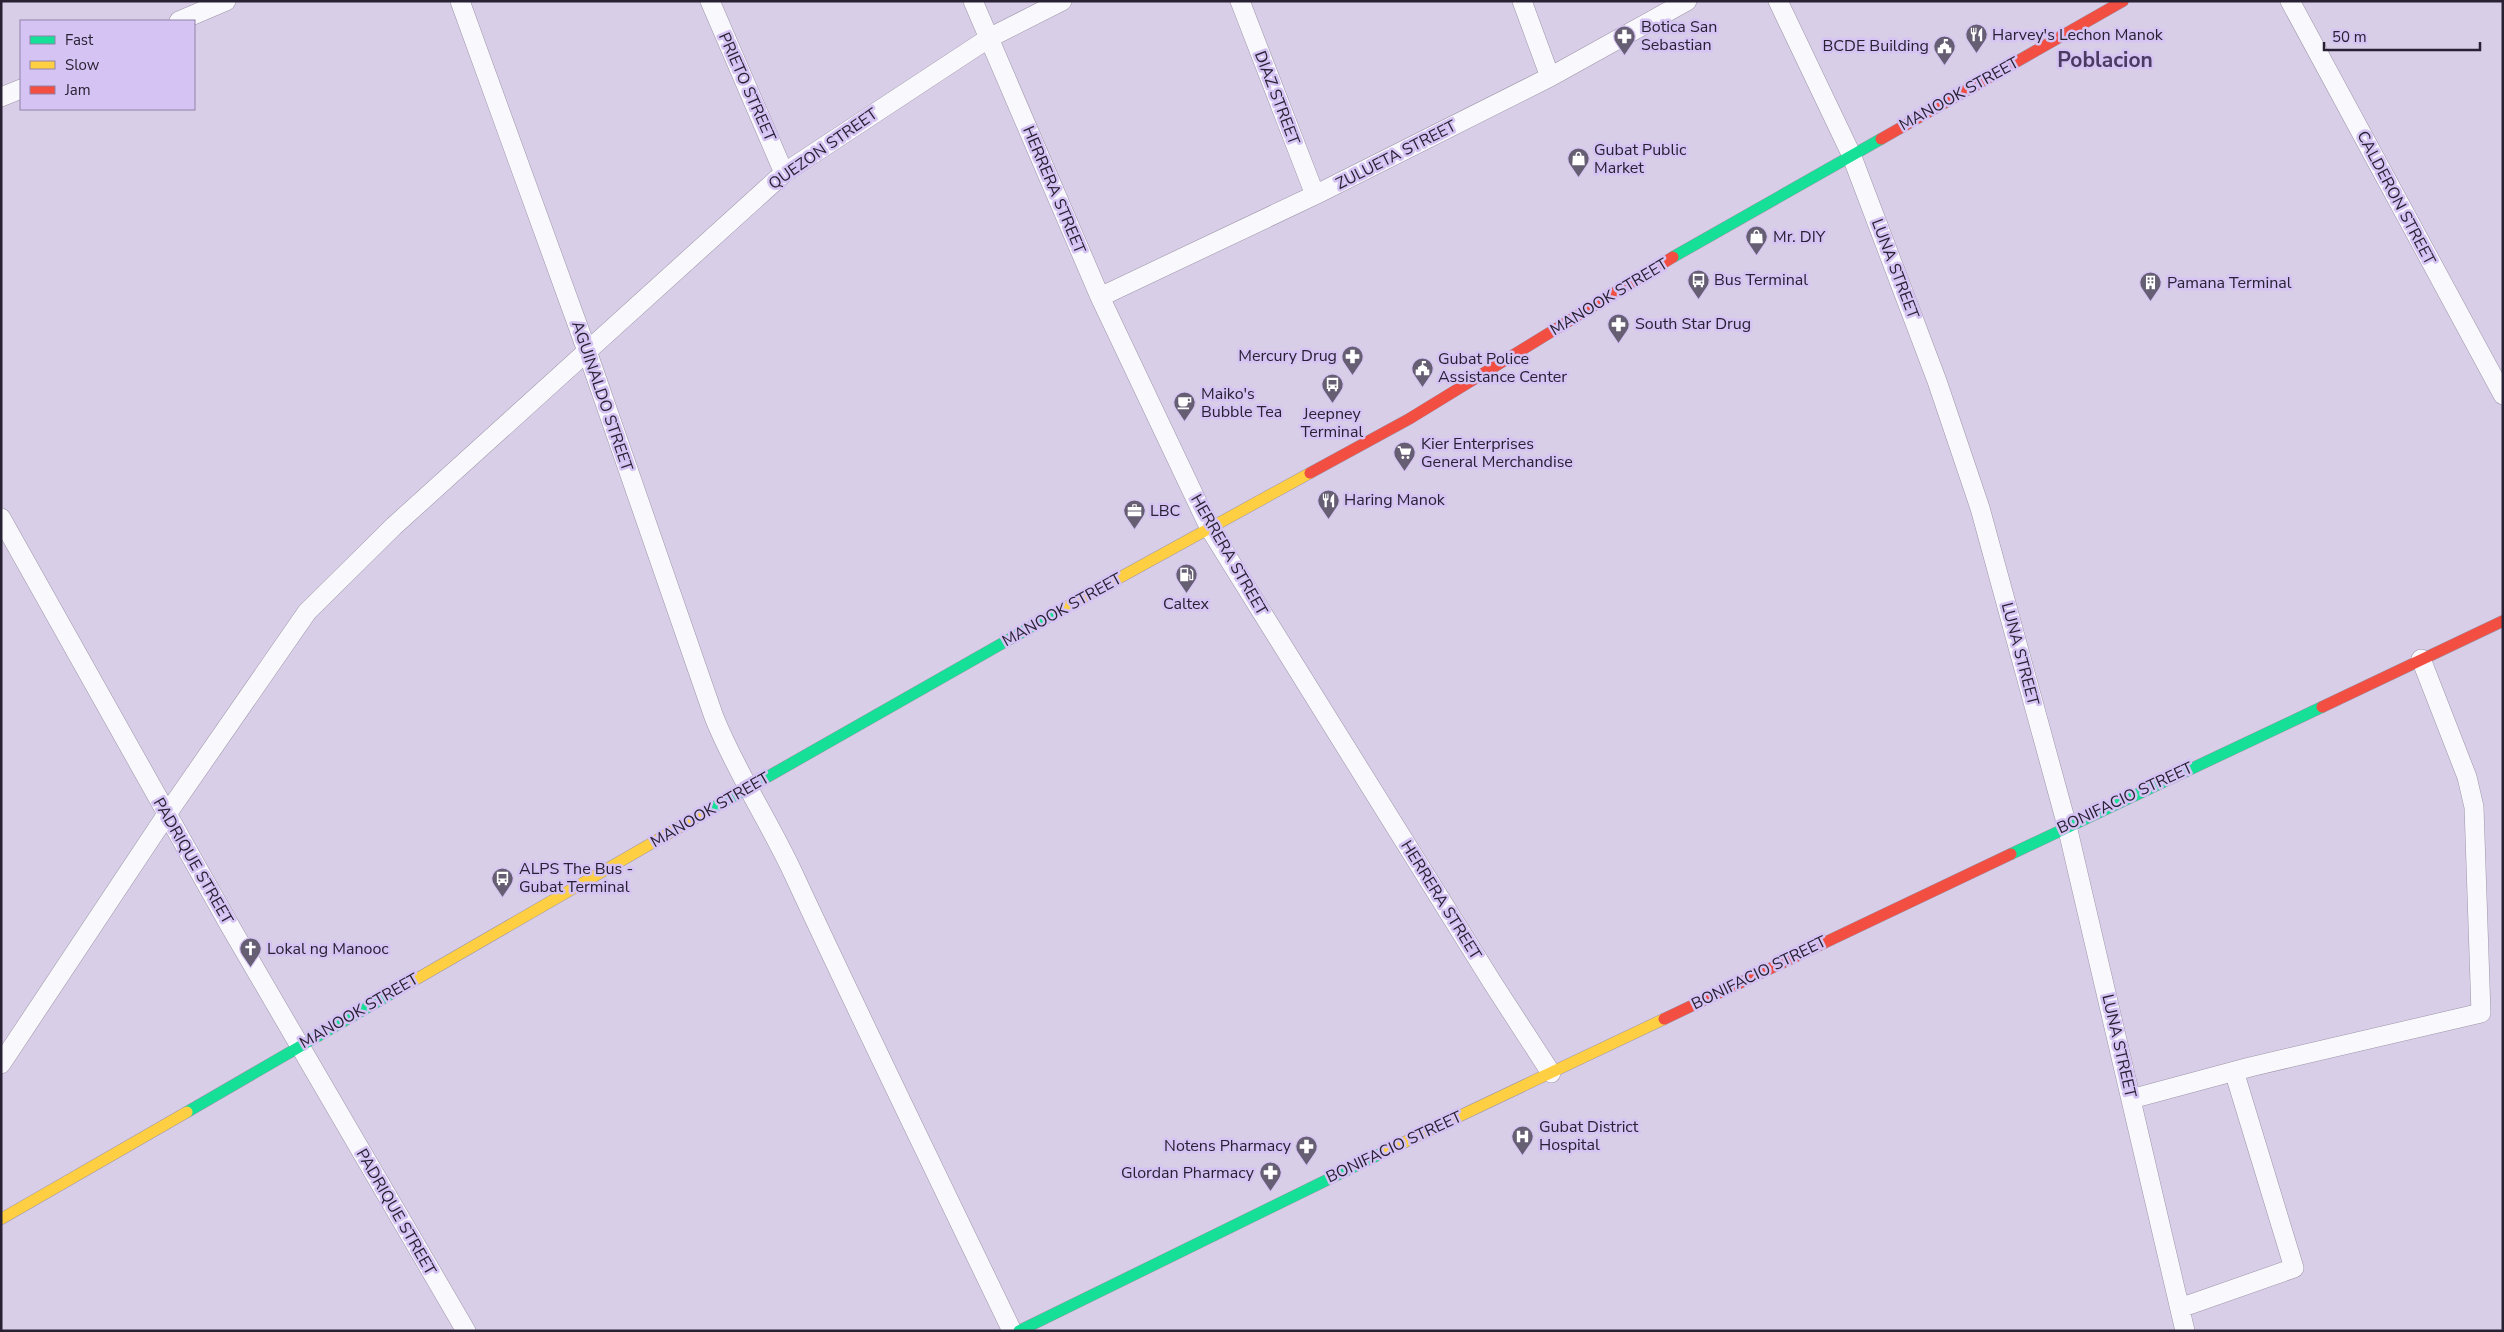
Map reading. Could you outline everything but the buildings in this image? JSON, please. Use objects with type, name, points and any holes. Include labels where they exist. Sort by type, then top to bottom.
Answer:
[{"type":"main road","name":"MANOOK STREET","points":[[1,1219],[747,788],[1409,419],[1654,268],[1851,154],[2123,1]]},
{"type":"main road","name":"BONIFACIO STREET","points":[[1019,1331],[1340,1172],[2503,621]]},
{"type":"street","points":[[181,20],[226,1]]},
{"type":"street","name":"AGUINALDO STREET","points":[[460,1],[587,351],[714,717],[730,757],[773,830],[839,974],[1012,1331]]},
{"type":"street","name":"PRIETO STREET","points":[[710,1],[784,172]]},
{"type":"street","name":"HERRERA STREET","points":[[973,1],[1100,297],[1210,529],[1492,982],[1551,1073]]},
{"type":"street","name":"QUEZON STREET","points":[[1,1064],[166,814],[307,612],[394,526],[784,172],[989,38],[1062,1]]},
{"type":"street","name":"DIAZ STREET","points":[[1240,1],[1314,195]]},
{"type":"street","points":[[1522,1],[1550,77]]},
{"type":"street","name":"ZULUETA STREET","points":[[1100,297],[1314,195],[1550,77],[1687,1]]},
{"type":"street","name":"LUNA STREET","points":[[1778,1],[1851,154],[1937,381],[1980,508],[2067,826],[2185,1331]]},
{"type":"street","name":"CALDERON STREET","points":[[2290,1],[2503,395]]},
{"type":"street","points":[[1,97],[20,89]]},
{"type":"street","name":"PADRIQUE STREET","points":[[1,518],[166,814],[466,1331]]},
{"type":"street","points":[[2131,1099],[2234,1071],[2481,1013],[2474,807],[2467,777],[2421,659]]},
{"type":"street","points":[[2180,1308],[2294,1268],[2234,1071]]},
{"type":"traffic: fast","points":[[1673,257],[1881,139]]},
{"type":"traffic: fast","points":[[704,813],[1059,611]]},
{"type":"traffic: fast","points":[[2011,854],[2322,707]]},
{"type":"traffic: fast","points":[[187,1112],[394,992]]},
{"type":"traffic: fast","points":[[1019,1331],[1388,1150]]},
{"type":"traffic: slow","points":[[1059,611],[1310,473]]},
{"type":"traffic: slow","points":[[394,992],[704,813]]},
{"type":"traffic: slow","points":[[1388,1150],[1664,1019]]},
{"type":"traffic: slow","points":[[1,1219],[187,1112]]},
{"type":"traffic: jam","points":[[1881,139],[2123,1]]},
{"type":"traffic: jam","points":[[1310,473],[1409,419],[1673,257]]},
{"type":"traffic: jam","points":[[2322,707],[2503,621]]},
{"type":"traffic: jam","points":[[1664,1019],[2011,854]]},
{"type":"place","name":"Harvey's Lechon Manok","points":[[1976,54]]},
{"type":"place","name":"Botica San Sebastian","points":[[1625,55]]},
{"type":"place","name":"BCDE Building","points":[[1945,65]]},
{"type":"place","name":"Gubat Public Market","points":[[1578,178]]},
{"type":"place","name":"Mr. DIY","points":[[1757,256]]},
{"type":"place","name":"Bus Terminal","points":[[1698,299]]},
{"type":"place","name":"Pamana Terminal","points":[[2151,302]]},
{"type":"place","name":"South Star Drug","points":[[1619,343]]},
{"type":"place","name":"Mercury Drug","points":[[1353,375]]},
{"type":"place","name":"Gubat Police Assistance Center","points":[[1422,387]]},
{"type":"place","name":"Jeepney Terminal","points":[[1332,404]]},
{"type":"place","name":"Maiko's Bubble Tea","points":[[1185,422]]},
{"type":"place","name":"Kier Enterprises General Merchandise","points":[[1405,472]]},
{"type":"place","name":"Haring Manok","points":[[1328,519]]},
{"type":"place","name":"LBC","points":[[1134,530]]},
{"type":"place","name":"Caltex","points":[[1186,594]]},
{"type":"place","name":"ALPS The Bus - Gubat Terminal","points":[[503,897]]},
{"type":"place","name":"Lokal ng Manooc","points":[[251,968]]},
{"type":"place","name":"Gubat District Hospital","points":[[1523,1155]]},
{"type":"place","name":"Notens Pharmacy","points":[[1307,1165]]},
{"type":"place","name":"Glordan Pharmacy","points":[[1270,1192]]},
{"type":"district","name":"Poblacion","points":[[2105,60]]}]
